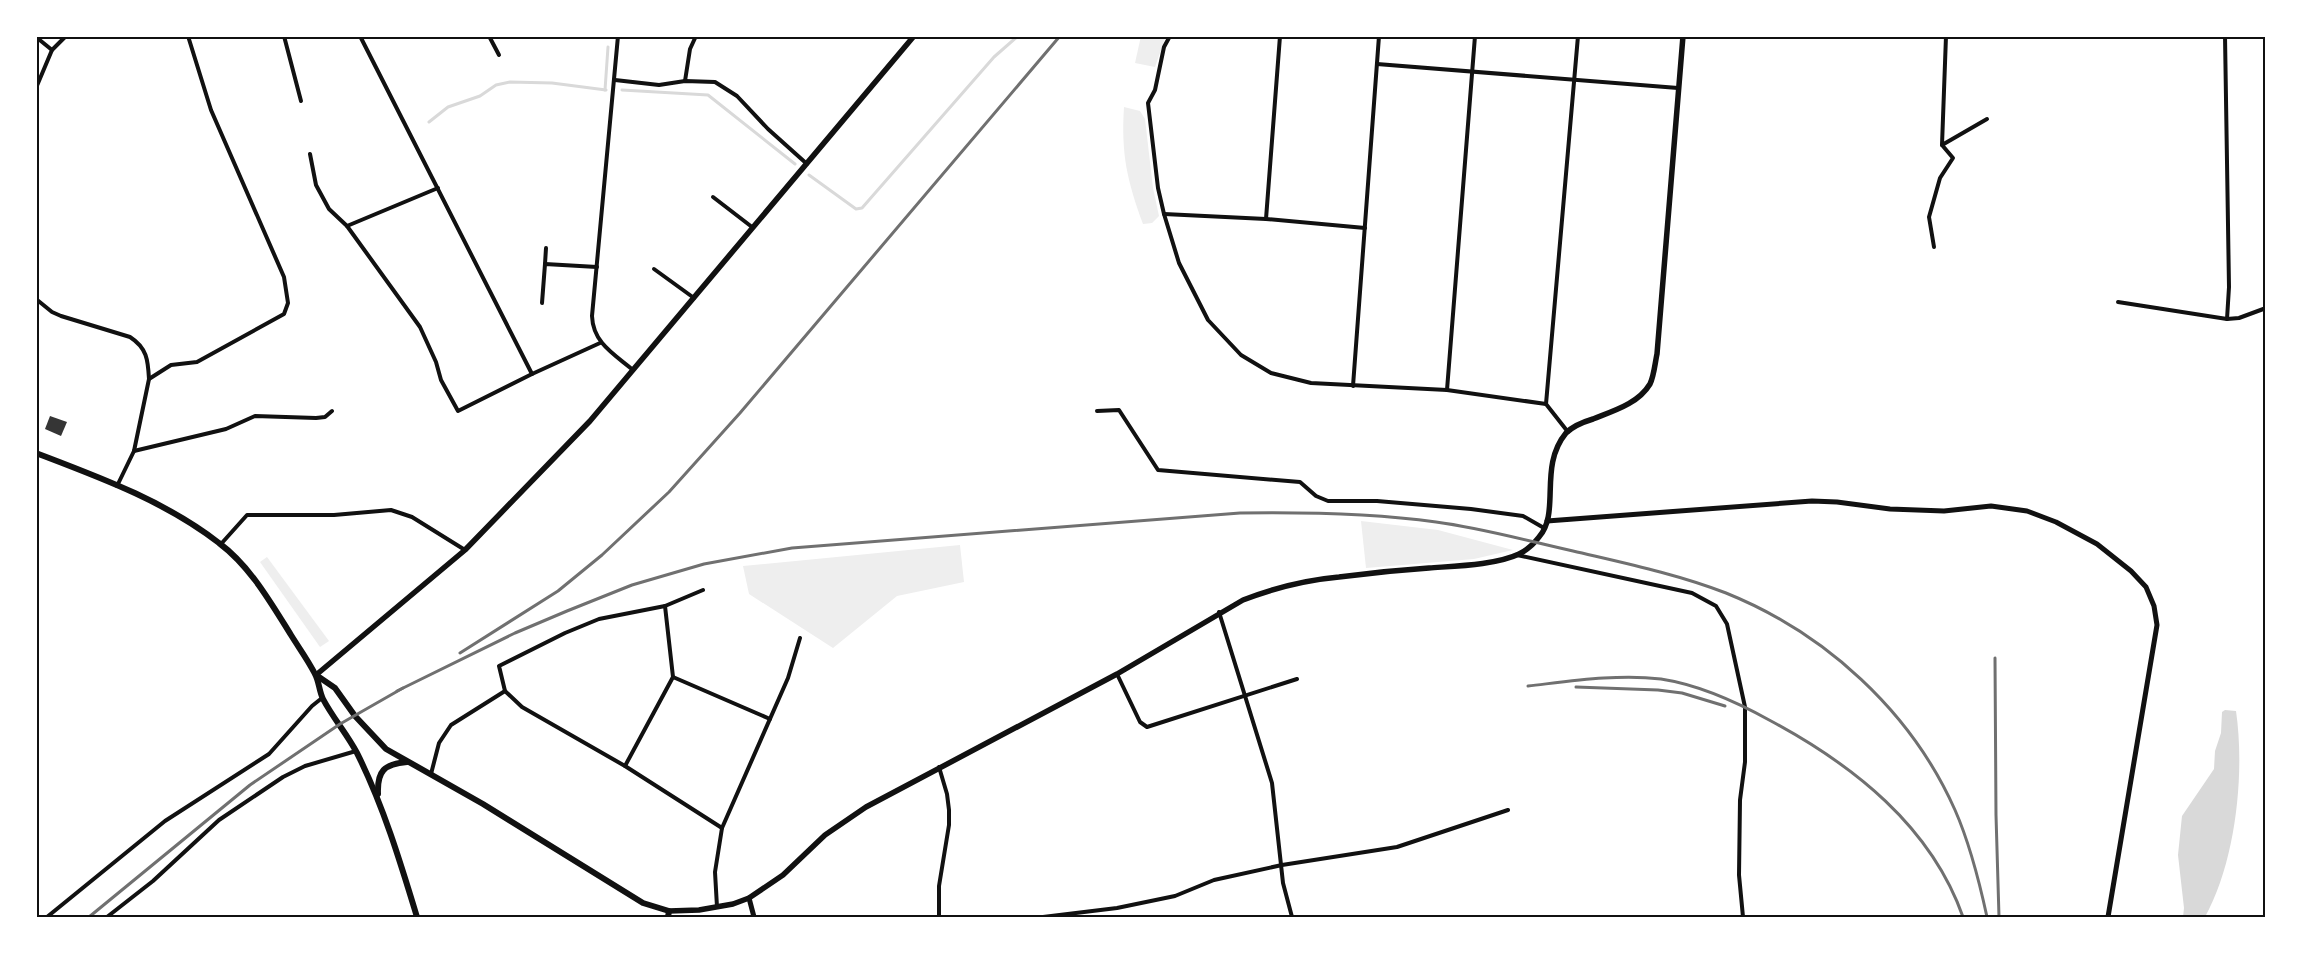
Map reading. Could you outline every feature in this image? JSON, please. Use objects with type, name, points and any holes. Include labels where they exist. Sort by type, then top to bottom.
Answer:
[{"type":"main road","points":[[316,675],[465,550],[590,421],[914,36]]},
{"type":"main road","points":[[316,675],[335,688],[370,734],[406,762],[492,809],[643,903],[668,914],[717,906],[749,898],[783,875],[804,854],[844,820],[939,767],[1117,674],[1219,612],[1264,591],[1337,577],[1472,565],[1517,555],[1535,542],[1547,521],[1551,464],[1555,450],[1568,432],[1578,424],[1625,406],[1640,396],[1650,383],[1657,354],[1682,36]]},
{"type":"main road","points":[[36,453],[117,486],[177,514],[221,544],[253,579],[316,675],[322,698],[356,751],[378,798],[417,917]]},
{"type":"main road","points":[[378,798],[377,782],[380,774],[394,763],[406,762]]},
{"type":"street","points":[[36,88],[52,50],[66,36]]},
{"type":"street","points":[[149,378],[171,365],[197,362],[248,332],[284,314],[288,303],[284,277],[211,110],[188,36]]},
{"type":"street","points":[[284,36],[301,101]]},
{"type":"street","points":[[360,36],[532,374]]},
{"type":"street","points":[[489,36],[498,55]]},
{"type":"street","points":[[618,36],[592,316],[594,331],[600,344],[634,371]]},
{"type":"street","points":[[685,82],[690,49],[696,36]]},
{"type":"street","points":[[1170,36],[1164,47],[1155,90],[1148,103],[1158,188],[1179,263],[1208,320],[1241,355],[1271,373],[1311,383],[1447,390],[1546,404]]},
{"type":"street","points":[[1266,219],[1280,36]]},
{"type":"street","points":[[1353,386],[1379,36]]},
{"type":"street","points":[[1447,390],[1475,36]]},
{"type":"street","points":[[1568,432],[1546,404],[1578,36]]},
{"type":"street","points":[[1934,247],[1929,217],[1940,178],[1953,158],[1942,145],[1946,36]]},
{"type":"street","points":[[2226,36],[2229,287],[2227,318]]},
{"type":"street","points":[[36,38],[52,50]]},
{"type":"street","points":[[1377,64],[1472,70],[1678,88]]},
{"type":"street","points":[[615,80],[659,85],[685,82],[715,82],[737,96],[768,129],[807,164]]},
{"type":"street","points":[[1942,145],[1987,119]]},
{"type":"street","points":[[310,154],[316,185],[329,209],[347,226],[420,327],[436,362],[441,380],[458,411],[532,374],[600,344]]},
{"type":"street","points":[[347,226],[438,188]]},
{"type":"street","points":[[713,197],[752,227]]},
{"type":"street","points":[[1164,214],[1266,219],[1365,228]]},
{"type":"street","points":[[542,303],[546,248]]},
{"type":"street","points":[[545,264],[597,267]]},
{"type":"street","points":[[654,268],[694,298]]},
{"type":"street","points":[[36,299],[52,312],[130,337],[137,342],[148,360],[149,378],[134,451],[117,486]]},
{"type":"street","points":[[2118,302],[2227,318],[2239,318],[2266,308]]},
{"type":"street","points":[[1097,411],[1119,410],[1158,470],[1300,482],[1316,496],[1328,501],[1377,501],[1497,512],[1523,516],[1544,528]]},
{"type":"street","points":[[134,451],[226,429],[255,416],[316,418],[325,417],[332,411]]},
{"type":"street","points":[[1547,521],[1812,501],[1837,502],[1890,509],[1944,511],[1991,506],[2027,511],[2056,522],[2097,544],[2131,571],[2146,587],[2154,606],[2157,625],[2108,917]]},
{"type":"street","points":[[221,544],[247,515],[334,514],[391,510],[412,518],[465,550]]},
{"type":"street","points":[[1517,555],[1692,593],[1716,606],[1727,624],[1745,707],[1745,762],[1740,800],[1739,876],[1743,917]]},
{"type":"street","points":[[703,590],[665,606],[599,620],[565,633],[499,666],[505,690],[522,706],[625,766],[722,828]]},
{"type":"street","points":[[625,766],[673,677],[665,606]]},
{"type":"street","points":[[1219,612],[1246,694],[1272,784],[1282,864],[1282,883],[1292,917]]},
{"type":"street","points":[[717,906],[715,872],[722,828],[788,678],[800,638]]},
{"type":"street","points":[[1117,674],[1140,722],[1146,727],[1297,679]]},
{"type":"street","points":[[673,677],[770,718]]},
{"type":"street","points":[[431,774],[439,743],[452,725],[505,690]]},
{"type":"street","points":[[47,917],[165,821],[269,754],[312,706],[322,698]]},
{"type":"street","points":[[107,917],[153,881],[219,820],[283,777],[305,766],[356,751]]},
{"type":"street","points":[[939,767],[947,794],[949,810],[948,831],[939,886],[939,917]]},
{"type":"street","points":[[1043,917],[1117,908],[1175,896],[1214,880],[1282,864],[1397,847],[1508,810]]},
{"type":"street","points":[[749,898],[754,917]]},
{"type":"shaded area","points":[[1141,36],[1166,36],[1155,67],[1135,63]]},
{"type":"shaded area","points":[[1124,107],[1140,111],[1145,119],[1153,188],[1159,216],[1152,223],[1143,224],[1129,180],[1123,139]]},
{"type":"shaded area","points":[[1361,521],[1438,530],[1513,550],[1474,559],[1366,568]]},
{"type":"shaded area","points":[[960,545],[964,582],[897,596],[833,648],[749,594],[743,566]]},
{"type":"shaded area","points":[[267,557],[329,641],[320,647],[260,562]]},
{"type":"shaded area","points":[[2225,710],[2236,711],[2239,735],[2238,789],[2231,844],[2216,895],[2205,917],[2183,917],[2184,908],[2178,855],[2182,816],[2214,769],[2215,751],[2221,733],[2222,712]]},
{"type":"building","points":[[2263,66],[2266,66],[2266,102],[2263,102]]},
{"type":"building","points":[[50,416],[67,422],[61,436],[45,429]]},
{"type":"waterway","points":[[809,175],[856,209],[862,208],[994,57],[1018,36]]},
{"type":"waterway","points":[[605,90],[608,47]]},
{"type":"waterway","points":[[429,122],[448,107],[480,96],[496,85],[510,82],[552,83],[606,90]]},
{"type":"waterway","points":[[622,90],[708,95],[795,164]]},
{"type":"railway","points":[[460,653],[558,591],[602,555],[669,492],[740,413],[1060,36]]},
{"type":"railway","points":[[397,691],[515,633],[632,585],[704,564],[792,548],[1240,513],[1338,514],[1436,522],[1488,531],[1612,560],[1707,586],[1762,610],[1797,630],[1830,653],[1861,679],[1889,708],[1915,740],[1937,774],[1955,810],[1970,849],[1987,917]]},
{"type":"railway","points":[[1995,658],[1999,917]]},
{"type":"railway","points":[[1528,686],[1628,677],[1661,679],[1704,690],[1758,714],[1831,757],[1886,801],[1931,854],[1949,884],[1963,917]]},
{"type":"railway","points":[[1576,687],[1658,690],[1682,693],[1725,706]]},
{"type":"railway","points":[[89,917],[250,785],[340,724],[403,688]]}]
